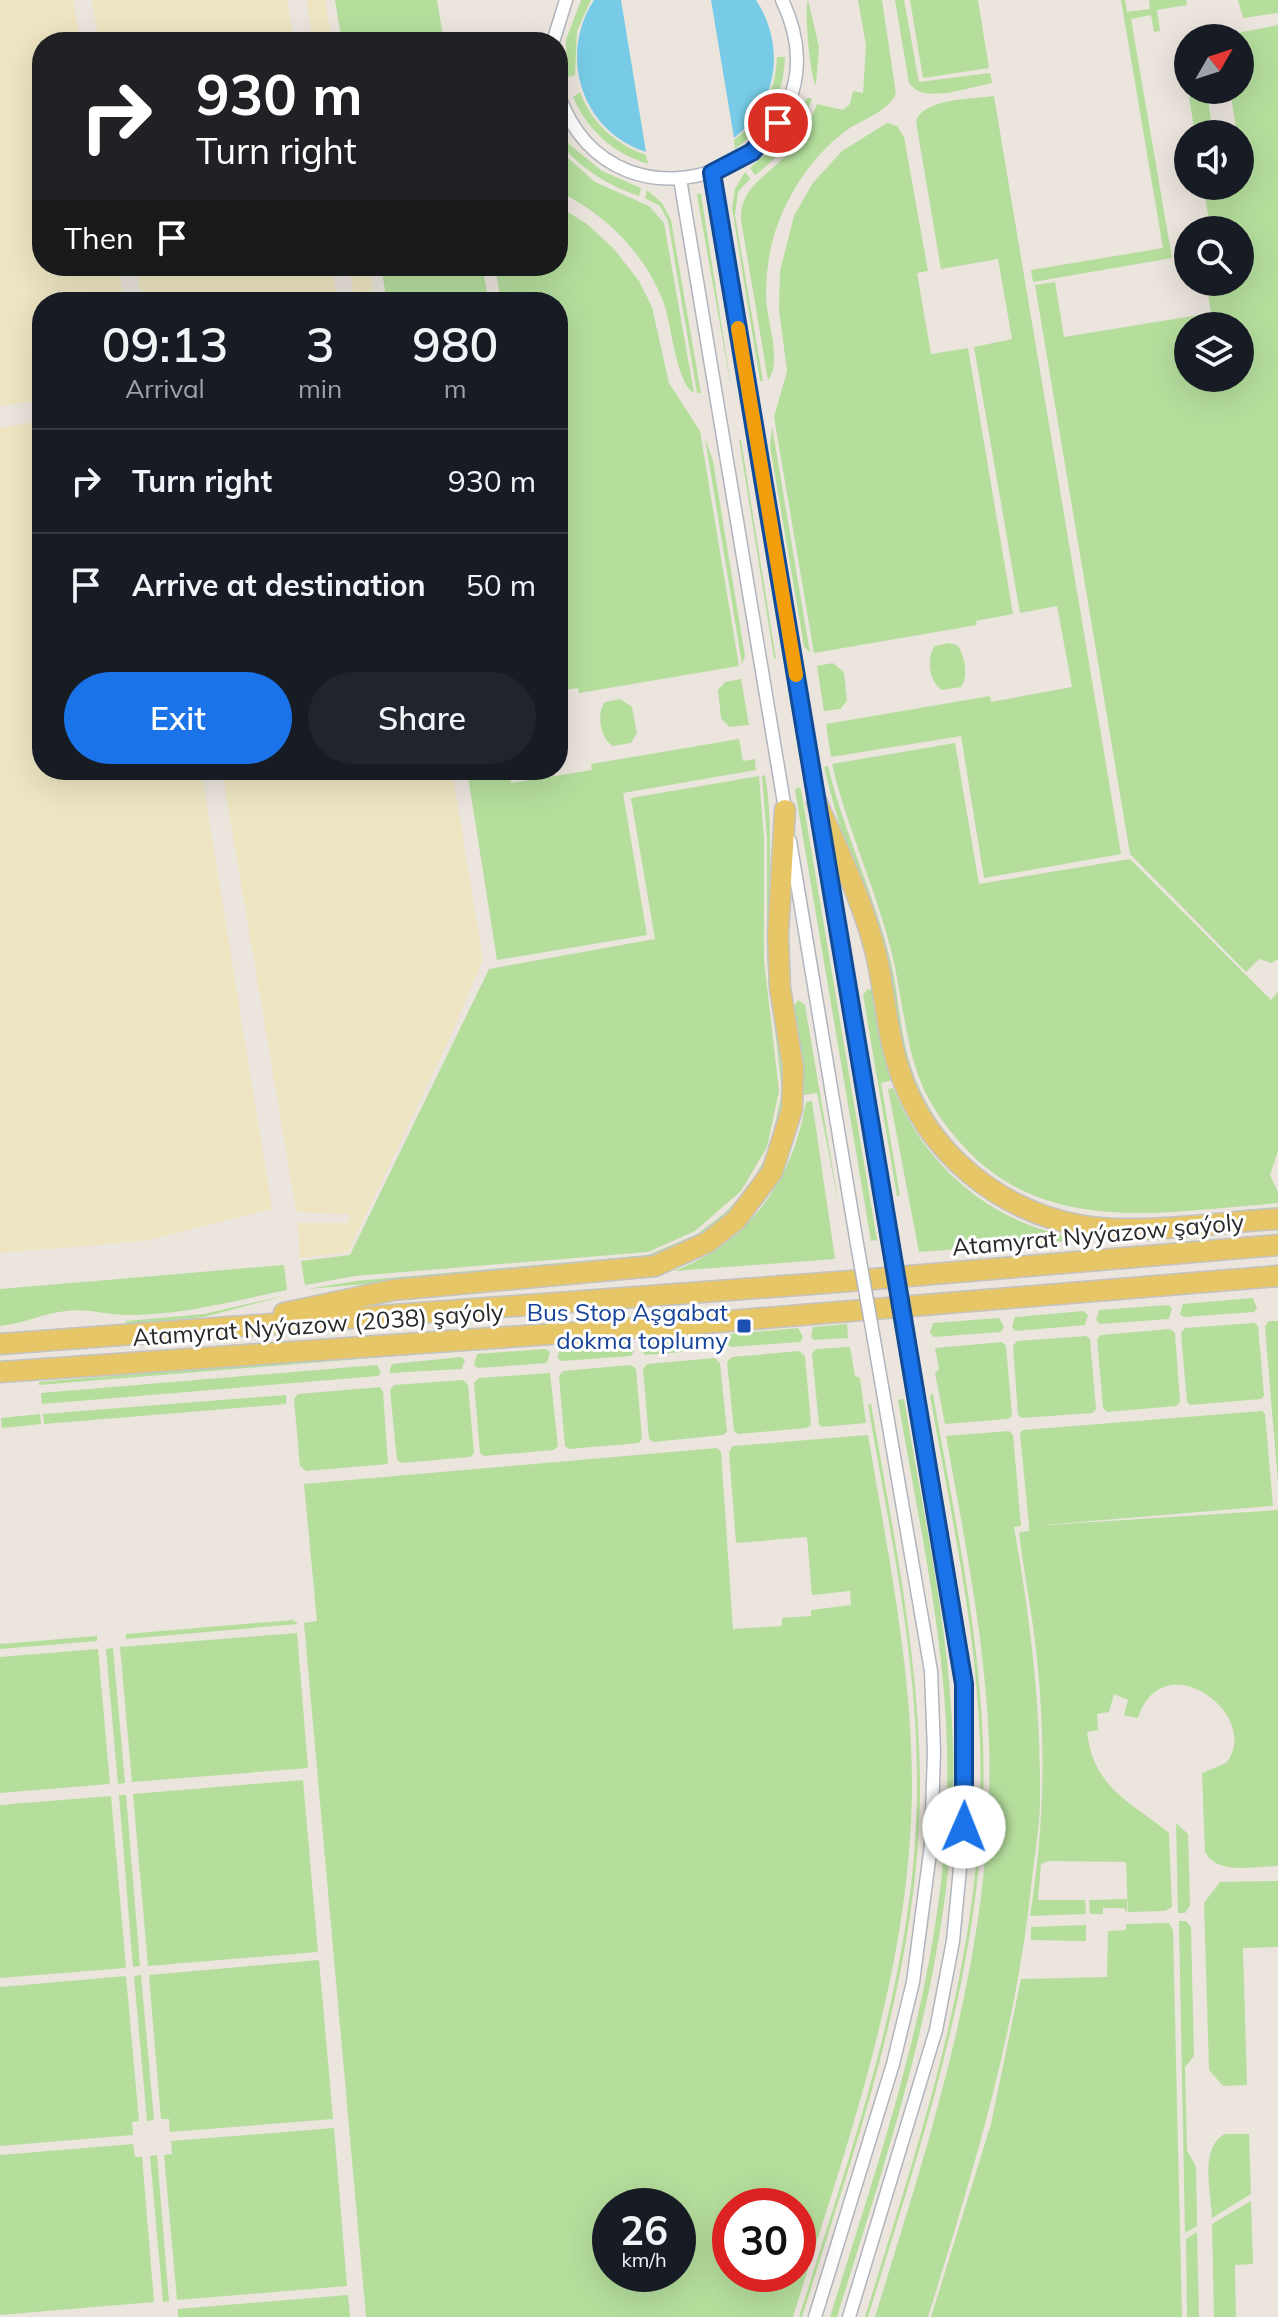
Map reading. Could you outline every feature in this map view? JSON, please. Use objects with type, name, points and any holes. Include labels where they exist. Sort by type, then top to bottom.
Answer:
[{"type":"main road","points":[[817,803],[867,923],[896,1058],[910,1100],[935,1139],[961,1168],[1021,1206],[1083,1226],[1116,1228],[1278,1219]]},
{"type":"main road","points":[[236,1326],[381,1292],[644,1268],[688,1253],[736,1220],[772,1172],[792,1109],[793,1067],[780,988],[778,935],[785,810]]},
{"type":"main road","name":"Atamyrat Nyýazow şaýoly","points":[[922,1275],[1278,1245]]},
{"type":"main road","name":"Atamyrat Nyýazow (2038) şaýoly","points":[[0,1344],[922,1275]]},
{"type":"main road","name":"Atamyrat Nyýazow (2038) şaýoly","points":[[0,1372],[927,1305],[1278,1276]]},
{"type":"street","points":[[556,32],[566,0]]},
{"type":"street","points":[[568,112],[580,134],[609,160],[644,175],[680,179],[712,173],[742,159],[762,143],[778,123],[789,101],[796,50],[782,0]]},
{"type":"street","points":[[712,173],[964,1684],[964,1827],[953,1941],[936,2030],[849,2317]]},
{"type":"street","points":[[680,179],[931,1671],[934,1752],[931,1845],[913,1982],[897,2050],[815,2317]]},
{"type":"green space","points":[[335,0],[437,0],[442,32],[340,32]]},
{"type":"green space","points":[[581,0],[591,0],[577,31],[575,75],[568,77],[568,35]]},
{"type":"green space","points":[[808,0],[819,47],[816,85],[808,43]]},
{"type":"green space","points":[[858,0],[882,0],[896,94],[881,110],[847,130],[824,150],[804,174],[782,215],[768,262],[766,296],[774,362],[768,380],[741,220],[742,208],[751,188],[796,144],[817,104],[843,110],[850,104],[853,91],[863,93],[866,45]]},
{"type":"green space","points":[[895,0],[904,0],[919,82],[990,73],[992,83],[936,94],[916,89],[909,83]]},
{"type":"green space","points":[[910,0],[978,0],[989,68],[923,78]]},
{"type":"green space","points":[[1121,0],[1125,0],[1127,12],[1150,9],[1149,0],[1186,0],[1187,5],[1157,10],[1160,31],[1154,32],[1151,15],[1131,19],[1172,258],[1033,282],[1031,270],[1163,248]]},
{"type":"green space","points":[[1238,0],[1278,0],[1278,13],[1243,18]]},
{"type":"green space","points":[[1278,25],[1278,959],[1272,963],[1259,959],[1246,972],[1130,854],[1035,285],[1055,282],[1064,337],[1174,319],[1174,392],[1254,392],[1254,312],[1211,312],[1208,296],[1254,296],[1254,216],[1208,216],[1205,200],[1254,200],[1254,120],[1235,120],[1232,104],[1254,104],[1254,30]]},
{"type":"green space","points":[[777,57],[785,57],[777,97],[756,131],[735,149],[734,140],[752,123],[765,104],[774,82]]},
{"type":"green space","points":[[580,92],[598,123],[624,145],[646,155],[648,164],[624,154],[594,130],[573,97]]},
{"type":"green space","points":[[994,96],[1121,854],[984,878],[961,736],[831,757],[826,724],[990,696],[991,702],[1072,687],[1057,606],[1020,613],[974,347],[1012,339],[998,259],[941,269],[916,122],[920,114],[938,104]]},
{"type":"green space","points":[[807,98],[812,98],[797,131],[774,159],[755,175],[750,168],[781,140]]},
{"type":"green space","points":[[1190,104],[1209,104],[1211,120],[1193,120]]},
{"type":"green space","points":[[887,123],[897,126],[904,137],[928,271],[917,273],[931,354],[968,348],[1013,614],[976,621],[977,625],[814,653],[774,417],[787,371],[779,310],[780,271],[794,216],[812,184],[842,151]]},
{"type":"green space","points":[[568,143],[602,171],[641,188],[639,196],[616,187],[568,152]]},
{"type":"green space","points":[[568,158],[595,182],[649,206],[664,223],[694,393],[682,377],[663,301],[645,266],[621,236],[568,196]]},
{"type":"green space","points":[[745,172],[750,179],[738,192],[735,215],[763,381],[760,381],[732,208],[735,189]]},
{"type":"green space","points":[[647,190],[662,203],[671,220],[701,393],[697,393],[668,221],[660,206],[645,198]]},
{"type":"green space","points":[[701,194],[732,392],[697,195]]},
{"type":"green space","points":[[568,212],[587,224],[614,249],[639,281],[652,307],[669,383],[700,431],[739,666],[579,693],[578,688],[568,690],[568,292],[499,292],[497,276],[568,276]]},
{"type":"green space","points":[[383,276],[484,276],[487,292],[385,292]]},
{"type":"green space","points":[[772,426],[810,653],[804,646],[770,446]]},
{"type":"green space","points":[[705,438],[713,461],[745,656],[742,664]]},
{"type":"green space","points":[[741,440],[776,659],[774,658]]},
{"type":"green space","points":[[949,643],[960,649],[965,678],[961,687],[942,690],[934,682],[930,657],[935,646]]},
{"type":"green space","points":[[833,663],[844,672],[847,701],[840,709],[824,711],[817,666]]},
{"type":"green space","points":[[741,679],[749,725],[729,727],[721,718],[718,690],[725,682]]},
{"type":"green space","points":[[620,699],[632,707],[637,733],[631,743],[613,746],[602,732],[600,719],[605,702]]},
{"type":"green space","points":[[739,739],[743,761],[755,759],[756,770],[623,793],[647,935],[497,960],[469,780],[510,780],[511,783],[568,780],[568,774],[592,770],[591,764]]},
{"type":"green space","points":[[955,743],[979,884],[1130,859],[1271,1000],[1278,992],[1278,1151],[1270,1175],[1278,1192],[1278,1203],[1154,1213],[1074,1207],[1036,1196],[1000,1178],[967,1150],[940,1117],[924,1090],[915,1064],[891,950],[832,764]]},
{"type":"green space","points":[[828,766],[884,938],[912,1070],[941,1126],[962,1151],[1011,1190],[1040,1204],[1070,1213],[1102,1218],[1146,1219],[1278,1207],[1278,1210],[1155,1222],[1085,1219],[1031,1203],[988,1179],[956,1149],[931,1113],[912,1072],[829,788],[824,767]]},
{"type":"green space","points":[[765,775],[770,834],[771,950],[785,1067],[783,1105],[775,1139],[762,1170],[743,1197],[719,1220],[691,1238],[659,1252],[623,1262],[308,1289],[355,1281],[648,1255],[697,1234],[726,1212],[751,1184],[770,1149],[782,1091],[767,960],[767,839],[762,776]]},
{"type":"green space","points":[[759,776],[764,839],[764,960],[779,1091],[767,1147],[741,1191],[695,1231],[648,1252],[355,1276],[305,1285],[301,1261],[350,1255],[489,969],[655,939],[631,798]]},
{"type":"green space","points":[[798,787],[801,789],[877,1240],[871,1241],[795,790]]},
{"type":"green space","points":[[868,989],[874,991],[894,1080],[881,1083],[900,1196],[897,1196],[863,995]]},
{"type":"green space","points":[[798,1000],[805,1005],[839,1206],[817,1093],[804,1095],[793,1007]]},
{"type":"green space","points":[[893,1088],[904,1112],[933,1156],[971,1192],[1015,1219],[1081,1240],[919,1252],[888,1089]]},
{"type":"green space","points":[[812,1101],[835,1259],[674,1271],[701,1259],[724,1243],[763,1205],[790,1157],[806,1102]]},
{"type":"green space","points":[[284,1265],[287,1290],[247,1299],[148,1314],[66,1311],[0,1326],[0,1289]]},
{"type":"green space","points":[[287,1295],[204,1317],[126,1324],[126,1321],[204,1314]]},
{"type":"green space","points":[[1253,1298],[1257,1308],[1254,1312],[1184,1317],[1180,1314],[1183,1304]]},
{"type":"green space","points":[[1168,1305],[1172,1308],[1169,1319],[1100,1324],[1096,1320],[1099,1310]]},
{"type":"green space","points":[[1083,1311],[1088,1315],[1085,1325],[1016,1331],[1012,1327],[1015,1317]]},
{"type":"green space","points":[[999,1318],[1004,1327],[1001,1332],[934,1337],[930,1333],[933,1323]]},
{"type":"green space","points":[[1269,1321],[1278,1321],[1278,1483],[1265,1326]]},
{"type":"green space","points":[[1254,1323],[1258,1326],[1264,1396],[1261,1399],[1190,1405],[1187,1402],[1181,1333],[1185,1328]]},
{"type":"green space","points":[[847,1324],[848,1338],[814,1340],[811,1337],[813,1327]]},
{"type":"green space","points":[[798,1328],[803,1337],[800,1342],[731,1347],[726,1344],[729,1334]]},
{"type":"green space","points":[[1170,1329],[1175,1333],[1180,1402],[1176,1406],[1107,1412],[1103,1408],[1097,1339],[1101,1335]]},
{"type":"green space","points":[[1086,1336],[1090,1339],[1096,1409],[1092,1413],[1022,1418],[1018,1415],[1013,1346],[1017,1341]]},
{"type":"green space","points":[[718,1337],[715,1349],[645,1355],[642,1351],[644,1341]]},
{"type":"green space","points":[[629,1342],[634,1351],[631,1356],[562,1361],[557,1358],[561,1347]]},
{"type":"green space","points":[[1002,1342],[1006,1346],[1012,1416],[1008,1419],[945,1424],[935,1373],[939,1369],[935,1348]]},
{"type":"green space","points":[[850,1347],[855,1376],[860,1378],[866,1423],[822,1427],[819,1424],[812,1354],[816,1349]]},
{"type":"green space","points":[[444,1348],[445,1352],[39,1385],[39,1382]]},
{"type":"green space","points":[[545,1349],[550,1352],[547,1363],[478,1368],[474,1365],[477,1354]]},
{"type":"green space","points":[[799,1351],[805,1356],[811,1425],[738,1434],[734,1431],[727,1362],[732,1357]]},
{"type":"green space","points":[[461,1357],[465,1360],[462,1369],[389,1373],[392,1364]]},
{"type":"green space","points":[[715,1358],[720,1363],[727,1432],[723,1435],[653,1442],[649,1439],[643,1369],[647,1364]]},
{"type":"green space","points":[[377,1365],[381,1373],[378,1376],[42,1404],[41,1393]]},
{"type":"green space","points":[[631,1365],[636,1369],[642,1438],[639,1443],[569,1449],[565,1446],[559,1376],[563,1371]]},
{"type":"green space","points":[[550,1373],[558,1446],[554,1450],[484,1456],[480,1453],[474,1383],[479,1378]]},
{"type":"green space","points":[[463,1380],[468,1385],[474,1453],[470,1457],[401,1463],[397,1460],[390,1390],[394,1385]]},
{"type":"green space","points":[[380,1387],[383,1392],[388,1464],[306,1471],[300,1466],[294,1399],[298,1394]]},
{"type":"green space","points":[[933,1394],[976,1655],[983,1743],[982,1817],[976,1890],[950,2034],[911,2176],[868,2317],[865,2317],[929,2105],[947,2034],[973,1891],[979,1818],[978,1699],[961,1568],[930,1395]]},
{"type":"green space","points":[[286,1395],[286,1404],[44,1424],[43,1414]]},
{"type":"green space","points":[[904,1399],[947,1659],[953,1746],[952,1820],[946,1893],[919,2036],[837,2317],[830,2317],[895,2106],[913,2036],[940,1894],[946,1821],[947,1746],[941,1659],[898,1400]]},
{"type":"green space","points":[[871,1404],[911,1647],[919,1745],[917,1861],[896,1994],[862,2124],[816,2273],[816,2262],[859,2124],[893,1994],[914,1861],[917,1794],[913,1696],[902,1599],[868,1405]]},
{"type":"green space","points":[[1262,1411],[1265,1414],[1273,1506],[1031,1526],[1278,1510],[1278,1866],[1227,1867],[1210,1859],[1205,1851],[1202,1773],[1226,1763],[1234,1744],[1232,1725],[1221,1708],[1206,1694],[1187,1686],[1168,1686],[1151,1696],[1138,1718],[1124,1715],[1128,1700],[1114,1694],[1109,1712],[1097,1714],[1098,1730],[1087,1732],[1091,1752],[1106,1781],[1117,1793],[1169,1833],[1172,1907],[1165,1911],[1128,1912],[1126,1862],[1049,1861],[1041,1864],[1038,1900],[1085,1900],[1086,1914],[1030,1916],[1041,1820],[1042,1724],[1037,1659],[1019,1532],[1029,1531],[1020,1433],[1023,1430]]},
{"type":"green space","points":[[40,1414],[41,1424],[2,1428],[1,1418]]},
{"type":"green space","points":[[1009,1431],[1013,1435],[1021,1526],[1014,1527],[1033,1662],[1040,1764],[1039,1820],[1024,1943],[990,2105],[928,2317],[875,2317],[918,2176],[956,2034],[982,1890],[988,1817],[989,1742],[983,1665],[973,1588],[946,1436]]},
{"type":"green space","points":[[868,1435],[898,1614],[908,1704],[912,1794],[900,1928],[871,2060],[816,2243],[816,2188],[712,2188],[712,2292],[801,2292],[793,2317],[366,2317],[304,1623],[317,1621],[304,1484],[717,1448],[721,1452],[733,1629],[782,1626],[782,1618],[811,1616],[811,1610],[851,1605],[850,1591],[812,1595],[807,1537],[736,1543],[729,1452],[733,1446]]},
{"type":"green space","points":[[293,1620],[298,1624],[126,1639],[126,1634]]},
{"type":"green space","points":[[297,1633],[308,1768],[132,1782],[120,1647]]},
{"type":"green space","points":[[97,1636],[97,1641],[0,1649],[0,1644]]},
{"type":"green space","points":[[113,1648],[125,1783],[118,1784],[106,1649]]},
{"type":"green space","points":[[98,1649],[110,1784],[0,1793],[0,1657]]},
{"type":"green space","points":[[303,1780],[318,1952],[148,1966],[133,1794]]},
{"type":"green space","points":[[119,1795],[126,1795],[140,1966],[133,1967]]},
{"type":"green space","points":[[111,1796],[126,1968],[0,1978],[0,1805]]},
{"type":"green space","points":[[1176,1823],[1188,1834],[1190,1906],[1185,1913],[1178,1913]]},
{"type":"green space","points":[[1278,1881],[1278,1947],[1243,1948],[1247,2085],[1223,2086],[1209,2070],[1204,1903],[1220,1882]]},
{"type":"green space","points":[[1127,1899],[1127,1913],[1124,1908],[1103,1908],[1103,1914],[1090,1914],[1089,1900]]},
{"type":"green space","points":[[1179,1921],[1186,1921],[1191,1927],[1194,2056],[1185,2067],[1187,2150],[1196,2167],[1197,2226],[1185,2233]]},
{"type":"green space","points":[[1169,1923],[1173,1930],[1182,2317],[931,2317],[991,2124],[1021,1979],[1107,1977],[1108,1931],[1126,1930],[1126,1924]]},
{"type":"green space","points":[[1086,1925],[1086,1941],[1031,1940],[1031,1927]]},
{"type":"green space","points":[[319,1960],[333,2119],[170,2132],[169,2119],[161,2119],[149,1975]]},
{"type":"green space","points":[[141,1975],[154,2120],[147,2121],[134,1976]]},
{"type":"green space","points":[[126,1976],[139,2121],[132,2122],[133,2135],[0,2146],[0,1987]]},
{"type":"green space","points":[[334,2128],[347,2286],[177,2300],[164,2155],[172,2154],[171,2141]]},
{"type":"green space","points":[[1225,2134],[1249,2134],[1251,2194],[1212,2218],[1209,2160],[1217,2140]]},
{"type":"green space","points":[[133,2144],[135,2157],[142,2157],[154,2302],[0,2315],[0,2155]]},
{"type":"green space","points":[[157,2155],[169,2301],[163,2302],[150,2156]]},
{"type":"green space","points":[[1251,2201],[1253,2264],[1235,2265],[1236,2317],[1214,2317],[1212,2224]]},
{"type":"green space","points":[[1197,2232],[1199,2317],[1187,2317],[1186,2239]]},
{"type":"green space","points":[[807,2292],[810,2292],[802,2317],[799,2317]]},
{"type":"green space","points":[[348,2295],[350,2317],[178,2317],[178,2309]]},
{"type":"sand","points":[[0,0],[73,0],[78,32],[32,32],[32,276],[120,276],[122,292],[32,292],[32,401],[0,406]]},
{"type":"sand","points":[[92,0],[287,0],[292,32],[97,32]]},
{"type":"sand","points":[[307,0],[325,0],[330,32],[312,32]]},
{"type":"sand","points":[[138,276],[334,276],[336,292],[140,292]]},
{"type":"sand","points":[[351,276],[370,276],[373,292],[353,292]]},
{"type":"sand","points":[[32,423],[32,780],[203,780],[272,1209],[145,1241],[0,1253],[0,428]]},
{"type":"sand","points":[[224,780],[454,780],[483,959],[447,1044],[348,1252],[300,1258],[298,1223],[348,1223],[350,1214],[296,1212]]},
{"type":"water","points":[[594,0],[621,0],[646,152],[624,142],[605,127],[591,109],[582,89],[577,67],[578,44],[583,21]]},
{"type":"water","points":[[711,0],[756,0],[771,36],[773,74],[768,92],[749,124],[734,138]]},
{"type":"slow traffic","points":[[738,328],[796,675]]},
{"type":"place","name":"Bus Stop Aşgabat dokma toplumy","points":[[744,1326]]},
{"type":"route","points":[[778,123],[752,152],[731,166],[712,173],[964,1684],[964,1827]]}]
